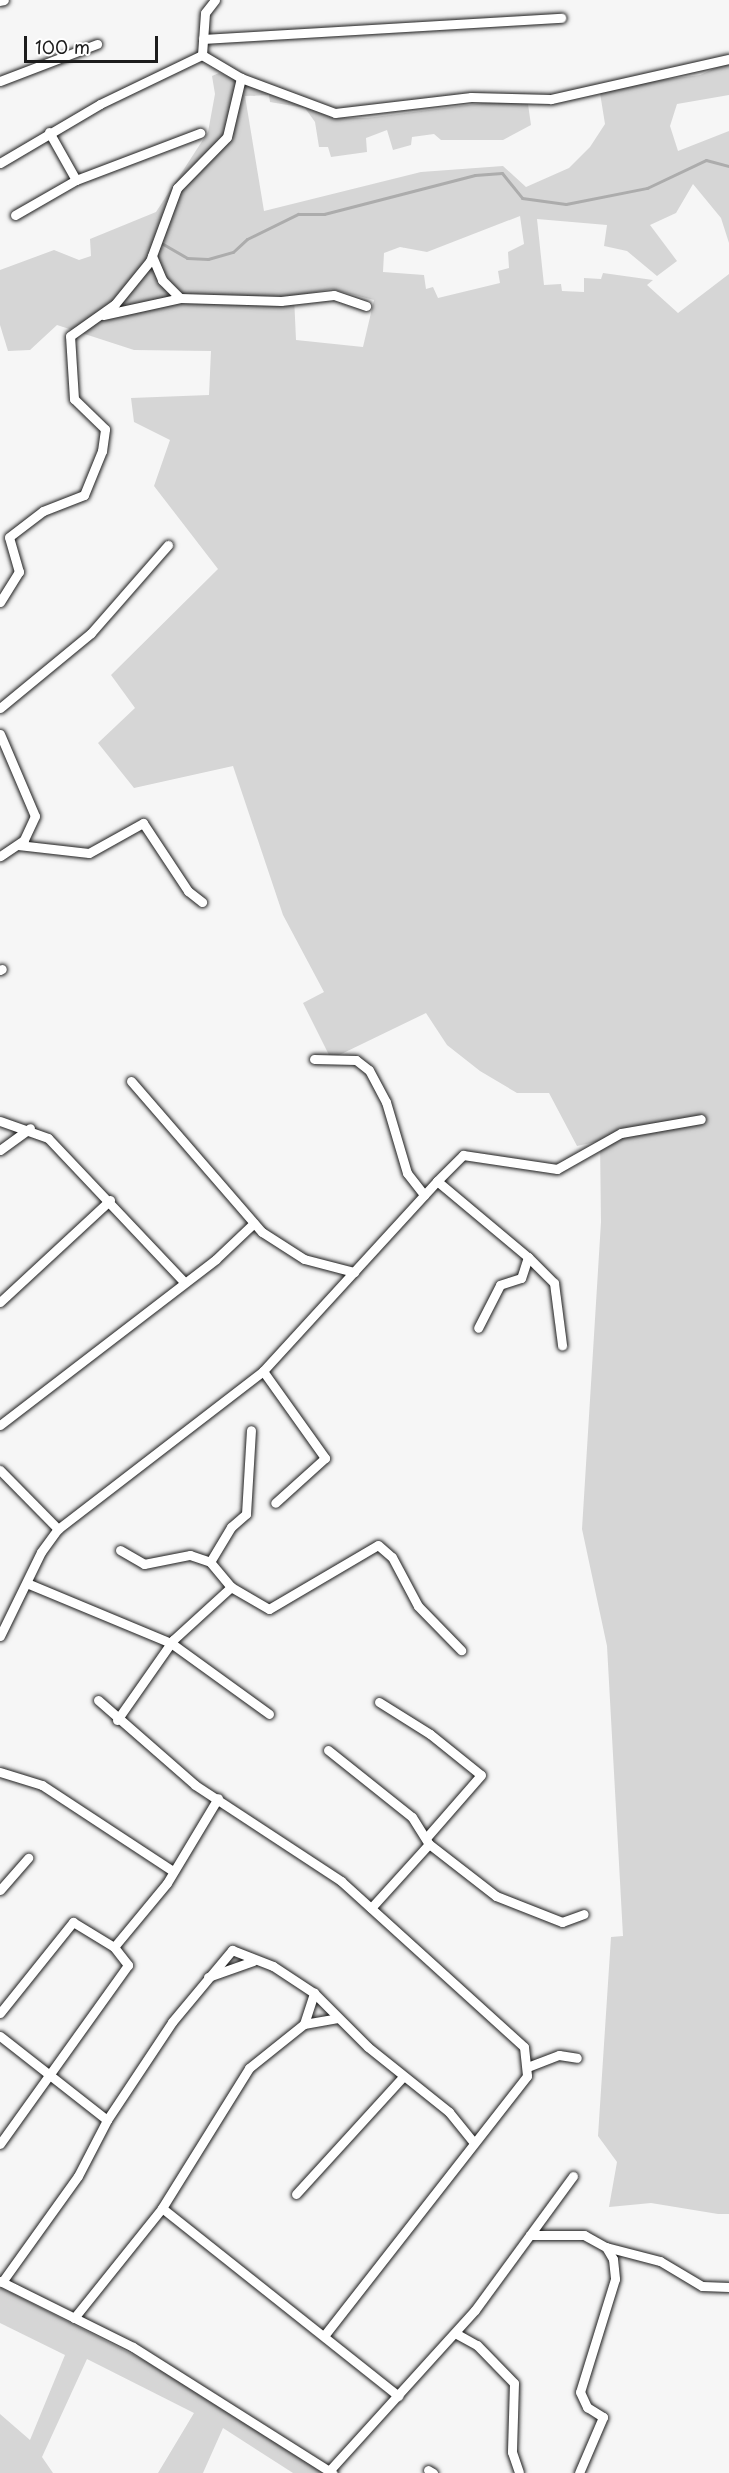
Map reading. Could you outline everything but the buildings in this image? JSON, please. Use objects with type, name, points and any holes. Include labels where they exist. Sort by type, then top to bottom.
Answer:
[{"type":"street","points":[[202,55],[205,13],[214,0]]},
{"type":"street","points":[[203,39],[561,18]]},
{"type":"street","points":[[0,81],[98,44]]},
{"type":"street","points":[[202,55],[241,78],[289,92],[323,111],[347,113],[471,97],[551,99],[729,59]]},
{"type":"street","points":[[0,163],[49,132],[202,55]]},
{"type":"street","points":[[0,602],[19,572],[9,537],[43,511],[70,504],[92,486],[105,429],[74,399],[67,344],[101,316],[152,256],[177,188],[227,137],[241,78]]},
{"type":"street","points":[[49,132],[76,180]]},
{"type":"street","points":[[15,214],[76,180],[200,133]]},
{"type":"street","points":[[152,256],[162,280],[180,298]]},
{"type":"street","points":[[101,316],[180,298],[281,301],[334,295],[366,306]]},
{"type":"street","points":[[0,708],[91,633],[168,545]]},
{"type":"street","points":[[0,734],[35,816],[18,845],[0,856]]},
{"type":"street","points":[[18,845],[89,853],[142,824],[188,891],[202,902]]},
{"type":"street","points":[[314,1059],[356,1060],[369,1070],[386,1102],[407,1173],[424,1195]]},
{"type":"street","points":[[131,1081],[254,1223],[304,1259],[354,1272]]},
{"type":"street","points":[[0,1636],[29,1584],[41,1552],[58,1529],[263,1371],[463,1155],[556,1169],[621,1133],[701,1119]]},
{"type":"street","points":[[0,1121],[30,1128],[110,1200],[184,1282]]},
{"type":"street","points":[[0,1150],[30,1128]]},
{"type":"street","points":[[437,1182],[528,1257],[554,1283],[562,1345]]},
{"type":"street","points":[[0,1302],[110,1200]]},
{"type":"street","points":[[0,1425],[184,1282],[254,1223]]},
{"type":"street","points":[[478,1328],[500,1285],[521,1278],[528,1257]]},
{"type":"street","points":[[263,1371],[325,1458],[275,1503]]},
{"type":"street","points":[[210,1562],[231,1527],[246,1514],[251,1430]]},
{"type":"street","points":[[0,1470],[58,1529]]},
{"type":"street","points":[[120,1550],[144,1564],[190,1555],[210,1562],[231,1587],[269,1609],[378,1545],[392,1557],[418,1606],[461,1650]]},
{"type":"street","points":[[29,1584],[171,1643],[269,1714]]},
{"type":"street","points":[[117,1720],[171,1643],[231,1587]]},
{"type":"street","points":[[98,1700],[117,1720],[218,1798],[301,1850],[371,1908],[519,2038],[530,2066]]},
{"type":"street","points":[[371,1908],[481,1776],[430,1734],[378,1702]]},
{"type":"street","points":[[328,1750],[412,1817],[428,1840],[469,1878],[520,1907],[562,1922],[584,1914]]},
{"type":"street","points":[[0,1772],[42,1785],[173,1871]]},
{"type":"street","points":[[114,1947],[173,1871],[218,1798]]},
{"type":"street","points":[[0,1890],[28,1858]]},
{"type":"street","points":[[0,2013],[73,1922],[114,1947],[128,1970],[0,2144]]},
{"type":"street","points":[[473,2142],[449,2112],[403,2077],[337,2018],[314,1993],[262,1961],[232,1950],[205,1978],[107,2120],[78,2176],[1,2281],[74,2318],[240,2410],[330,2472],[455,2333],[573,2176]]},
{"type":"street","points":[[205,1978],[244,1961],[262,1961]]},
{"type":"street","points":[[304,2024],[314,1993]]},
{"type":"street","points":[[74,2318],[162,2208],[249,2068],[304,2024],[337,2018]]},
{"type":"street","points":[[0,2036],[107,2120]]},
{"type":"street","points":[[326,2333],[473,2142],[504,2107],[530,2066],[559,2055],[577,2058]]},
{"type":"street","points":[[296,2194],[403,2077]]},
{"type":"street","points":[[162,2208],[326,2333],[398,2396]]},
{"type":"street","points":[[530,2235],[576,2233],[606,2247],[660,2261],[702,2286],[729,2287]]},
{"type":"street","points":[[579,2473],[603,2417],[587,2407],[580,2392],[615,2279],[606,2247]]},
{"type":"street","points":[[455,2333],[477,2345],[514,2383],[512,2452],[519,2472]]},
{"type":"shaded area","points":[[729,62],[729,95],[677,104],[670,126],[678,151],[729,131],[729,243],[721,218],[693,184],[676,213],[650,225],[677,261],[657,276],[627,251],[604,246],[607,225],[537,219],[544,285],[561,284],[562,291],[584,292],[584,278],[601,279],[603,273],[653,280],[647,285],[678,313],[729,274],[729,2214],[651,2203],[609,2207],[617,2162],[598,2136],[611,1937],[623,1936],[607,1646],[582,1529],[601,1222],[600,1141],[577,1146],[549,1093],[517,1093],[480,1071],[447,1045],[426,1013],[331,1059],[303,1003],[324,992],[283,915],[233,766],[134,788],[98,743],[135,708],[111,675],[218,569],[154,486],[170,440],[134,422],[131,398],[209,395],[211,351],[134,350],[57,325],[30,350],[8,351],[0,325],[0,270],[54,250],[79,260],[91,256],[90,239],[156,212],[208,132],[215,94],[212,76],[219,73],[333,118],[367,118],[700,75]],"holes":[[[600,93],[605,124],[590,147],[569,168],[526,187],[503,166],[421,172],[264,211],[245,96],[269,95],[270,102],[305,108],[315,122],[319,147],[328,147],[331,157],[367,152],[366,138],[387,130],[393,150],[411,145],[412,137],[434,134],[441,140],[503,140],[531,125],[528,104]],[[520,216],[524,244],[508,252],[509,268],[498,271],[500,283],[438,298],[433,287],[426,289],[424,275],[383,272],[384,253],[400,247],[427,252]],[[331,289],[374,300],[363,347],[296,340],[294,296]]]},
{"type":"shaded area","points":[[0,2287],[145,2361],[268,2431],[325,2473],[293,2473],[223,2428],[203,2473],[158,2473],[194,2413],[87,2359],[42,2457],[53,2473],[0,2473],[0,2414],[30,2440],[65,2355],[0,2323]]},
{"type":"waterway","points":[[163,244],[187,258],[208,259],[233,252],[247,239],[298,214],[324,214],[475,175],[502,173],[522,198],[566,204],[647,188],[706,160],[729,166]]}]
